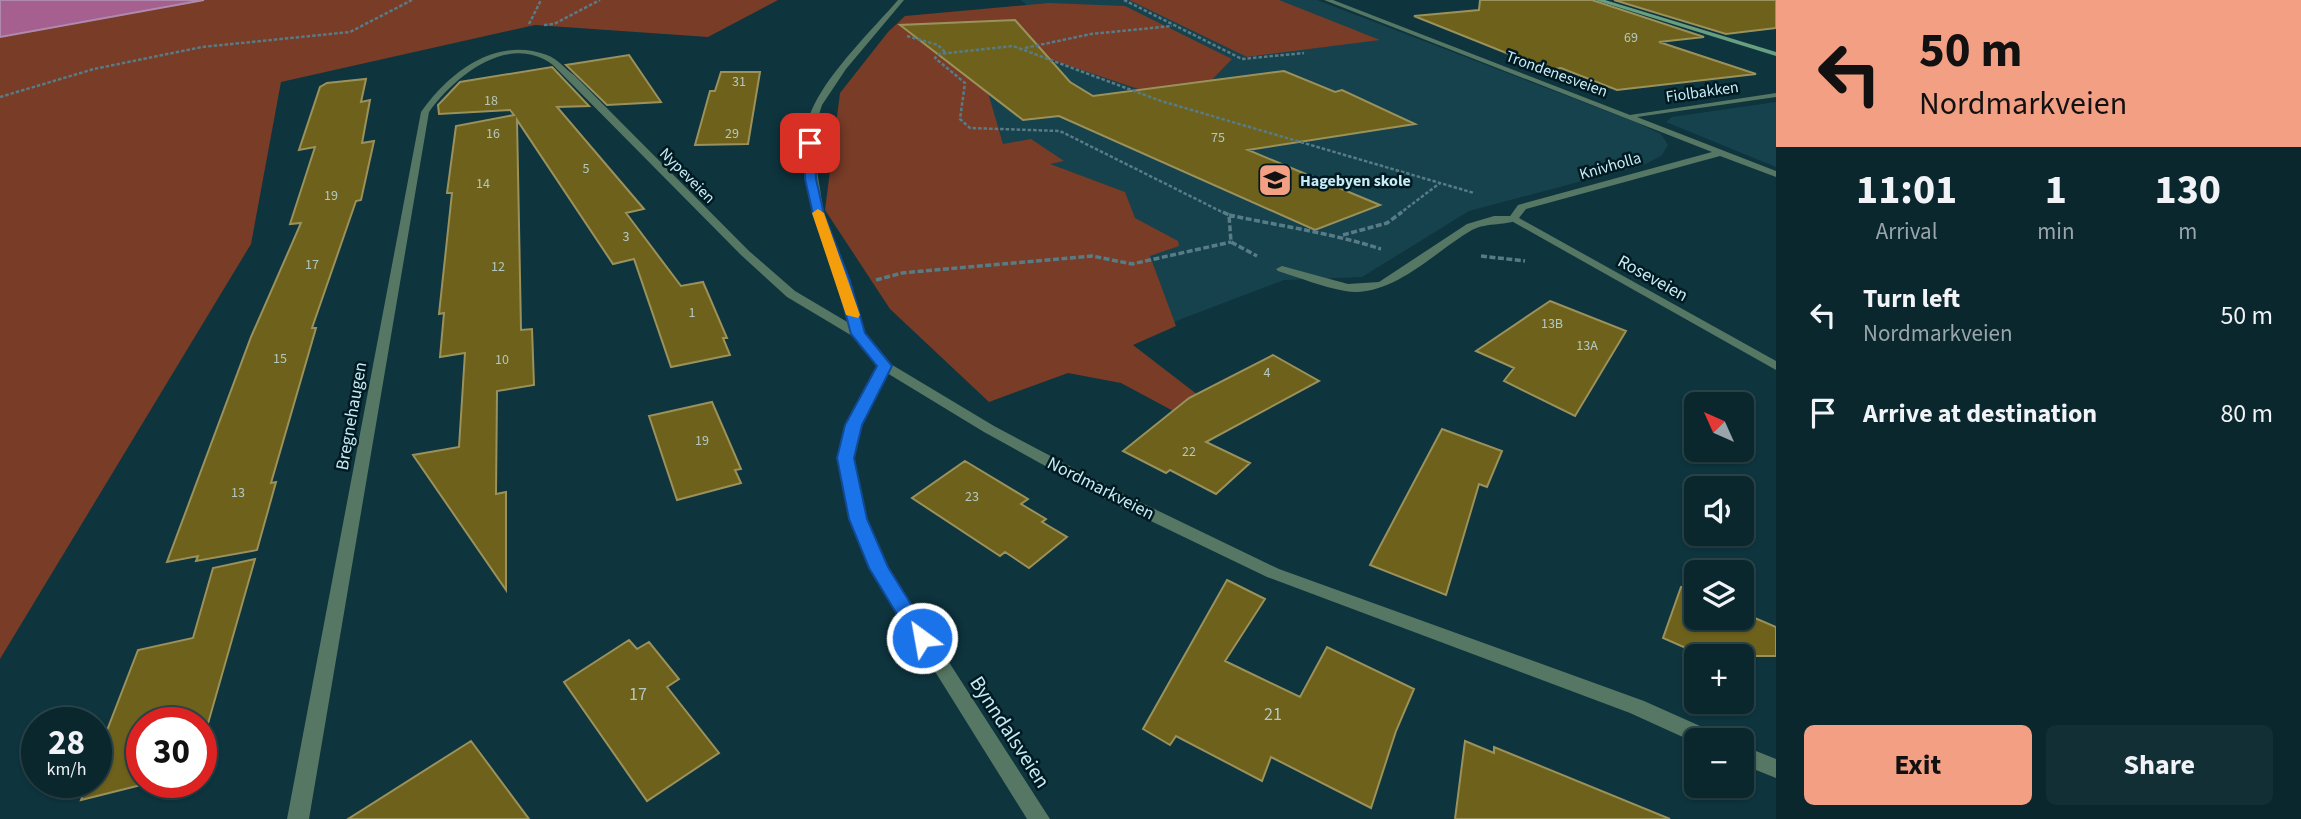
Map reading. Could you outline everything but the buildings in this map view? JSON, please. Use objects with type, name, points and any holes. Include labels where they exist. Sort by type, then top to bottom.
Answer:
[{"type":"main road","points":[[1598,0],[1776,54]]},
{"type":"street","name":"Nordmarkveien","points":[[901,0],[830,84],[818,105],[811,127],[811,179],[819,214],[846,289],[858,334],[884,366],[989,429],[1109,494],[1273,573],[1637,707],[1684,728]]},
{"type":"street","name":"Trondenesveien","points":[[1327,0],[1633,116],[1776,174]]},
{"type":"street","name":"Nypeveien","points":[[496,56],[535,54],[548,59],[571,77],[745,253],[791,294],[858,334]]},
{"type":"street","name":"Bregnehaugen","points":[[298,819],[425,112],[457,75],[480,61],[496,56]]},
{"type":"street","name":"Fiolbakken","points":[[1633,116],[1776,95]]},
{"type":"street","name":"Knivholla","points":[[1522,207],[1723,152]]},
{"type":"street","points":[[1282,269],[1348,288],[1382,285],[1471,226],[1494,219],[1513,219],[1522,207]]},
{"type":"street","name":"Roseveien","points":[[1513,219],[1776,366]]},
{"type":"street","name":"Bynndalsveien","points":[[884,366],[853,425],[845,458],[858,519],[879,568],[1039,819]]},
{"type":"street","points":[[1754,760],[1776,769]]},
{"type":"path","points":[[0,97],[94,69],[202,47],[350,32],[412,0]]},
{"type":"path","points":[[527,28],[554,24],[600,0]]},
{"type":"path","points":[[1124,0],[1242,59],[1304,53]]},
{"type":"path","points":[[1024,48],[1091,34],[1173,26]]},
{"type":"path","points":[[876,28],[927,41],[946,53]]},
{"type":"path","points":[[1418,261],[1342,236],[1315,234],[1229,215],[1060,131],[970,128],[960,118],[965,83],[935,58],[946,53],[1013,46],[1024,48],[1081,73],[1161,101],[1522,207]]},
{"type":"path","points":[[1342,236],[1387,223],[1440,183]]},
{"type":"path","points":[[1229,215],[1231,242]]},
{"type":"path","points":[[846,289],[902,273],[1091,256],[1132,264],[1231,242],[1282,269]]},
{"type":"path","points":[[1436,249],[1528,262]]},
{"type":"shaded area","points":[[0,0],[204,0],[0,37]]},
{"type":"shaded area","points":[[204,0],[778,0],[708,37],[535,25],[281,82],[251,244],[0,659],[0,37]]},
{"type":"shaded area","name":"Hagebyen skole","points":[[1021,0],[1317,0],[1635,122],[1661,134],[1668,145],[1662,155],[1646,164],[1469,211],[1362,277],[1284,280],[1147,332],[925,45],[1037,15]]},
{"type":"shaded area","points":[[1129,0],[1279,0],[1380,40],[1247,57]]},
{"type":"shaded area","points":[[1049,3],[1125,6],[1232,59],[1201,91],[1165,98],[1049,59],[982,72],[1003,144],[1031,139],[1064,161],[1050,164],[1125,192],[1135,218],[1178,241],[1179,246],[1150,256],[1176,326],[1133,345],[1233,422],[1216,434],[1121,383],[1068,373],[989,402],[890,309],[825,210],[840,93],[888,32],[905,16]]},
{"type":"shaded area","points":[[1776,102],[1776,167],[1666,122],[1672,117]]},
{"type":"slow traffic","points":[[818,213],[844,281],[853,315]]},
{"type":"place","name":"Hagebyen skole","points":[[1275,180]]},
{"type":"route","points":[[810,143],[811,179],[819,214],[844,281],[858,334],[884,366],[853,425],[845,458],[858,519],[879,568],[922,638]]}]
